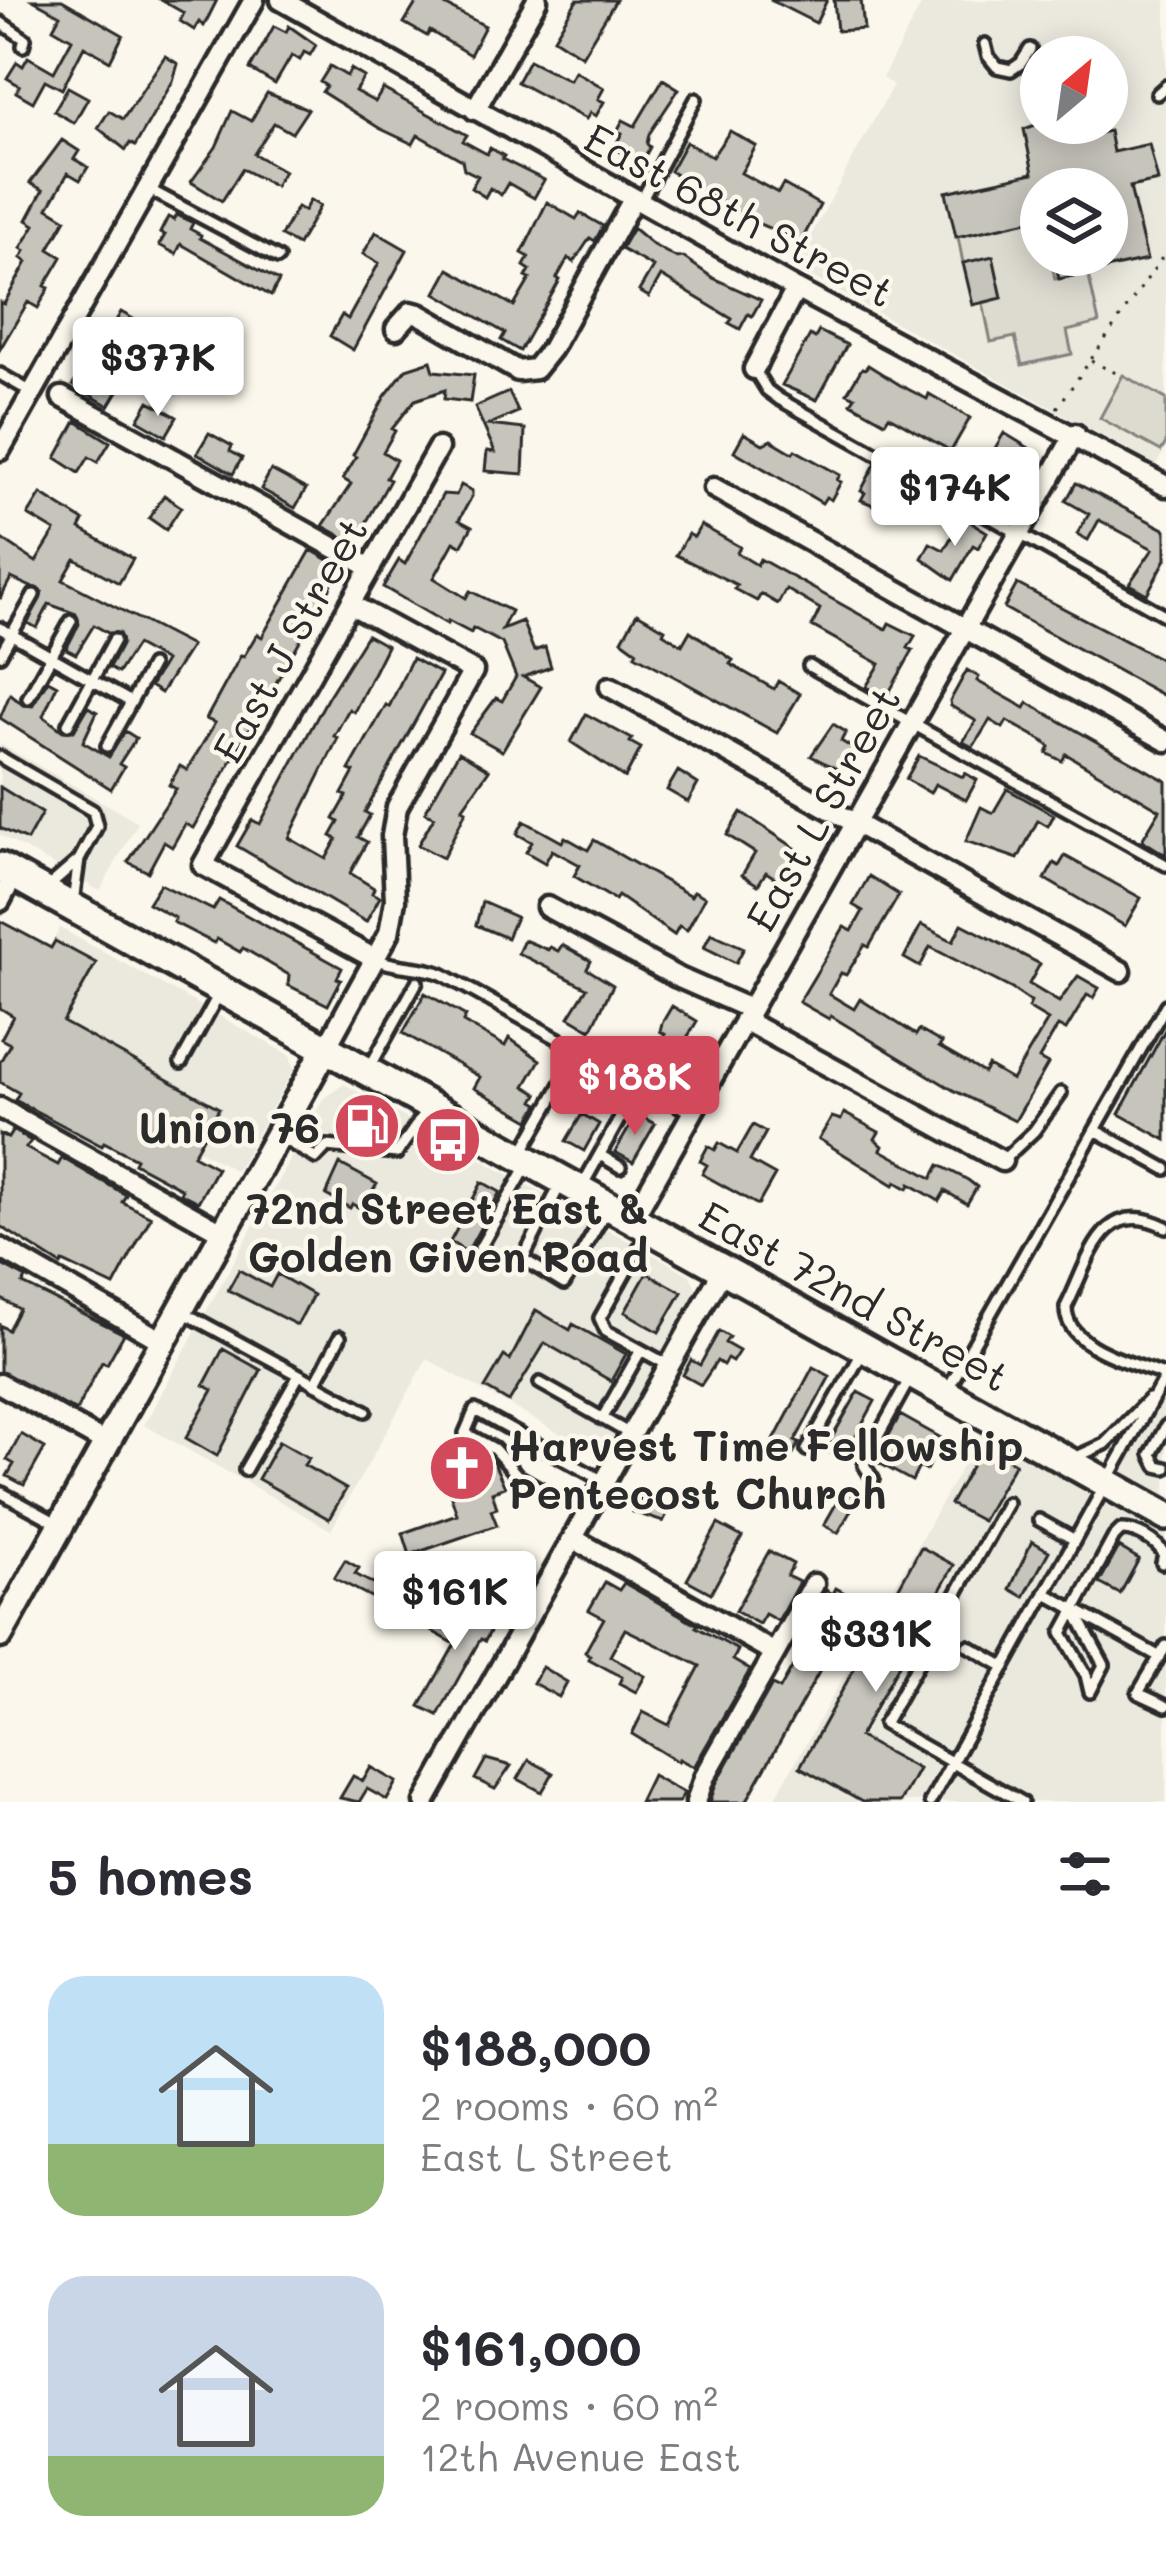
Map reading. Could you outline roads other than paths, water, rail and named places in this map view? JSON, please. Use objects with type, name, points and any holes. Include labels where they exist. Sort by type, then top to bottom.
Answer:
[{"type":"main road","name":"East 72nd Street","points":[[7,871],[1166,1516]]},
{"type":"street","points":[[0,450],[254,0]]},
{"type":"street","name":"East 68th Street","points":[[281,0],[796,289],[1166,486]]},
{"type":"street","points":[[475,110],[537,0]]},
{"type":"street","points":[[396,329],[403,317],[419,314],[518,370],[535,369],[636,201]]},
{"type":"street","points":[[754,369],[796,289]]},
{"type":"street","points":[[62,397],[371,568]]},
{"type":"street","name":"East L Street","points":[[631,1217],[1075,434]]},
{"type":"street","name":"East J Street","points":[[375,959],[203,866],[438,448]]},
{"type":"street","points":[[714,488],[1166,741]]},
{"type":"street","points":[[0,1635],[375,959],[393,916],[392,836],[397,807],[473,671],[350,604]]},
{"type":"street","points":[[610,687],[1120,971]]},
{"type":"street","points":[[0,901],[7,871]]},
{"type":"street","points":[[547,907],[747,1014],[1002,1161]]},
{"type":"street","points":[[0,1108],[224,1233]]},
{"type":"street","points":[[0,1248],[164,1342]]},
{"type":"street","points":[[425,1802],[724,1268]]},
{"type":"street","points":[[0,1384],[107,1444]]},
{"type":"street","points":[[574,1539],[775,1653]]},
{"type":"street","points":[[696,1802],[704,1778],[814,1584]]},
{"type":"lane","points":[[0,22],[25,39],[23,46]]},
{"type":"lane","points":[[985,44],[997,67],[1011,70],[1020,64]]},
{"type":"lane","points":[[636,201],[697,99]]},
{"type":"lane","points":[[148,189],[278,258]]},
{"type":"lane","points":[[754,369],[766,390],[779,399],[1166,616]]},
{"type":"lane","points":[[0,374],[33,393]]},
{"type":"lane","points":[[0,655],[34,595]]},
{"type":"lane","points":[[28,698],[71,621]]},
{"type":"lane","points":[[0,628],[131,702]]},
{"type":"lane","points":[[68,724],[115,640]]},
{"type":"lane","points":[[107,746],[152,666]]},
{"type":"lane","points":[[809,666],[1166,865]]},
{"type":"lane","points":[[0,757],[93,811],[97,826],[79,860],[72,907]]},
{"type":"lane","points":[[43,891],[79,860]]},
{"type":"lane","points":[[375,959],[397,969],[442,974],[692,1113]]},
{"type":"lane","points":[[368,1071],[417,982]]},
{"type":"lane","points":[[181,1063],[221,990]]},
{"type":"lane","points":[[945,1394],[1166,1005]]},
{"type":"lane","points":[[481,1248],[580,1051]]},
{"type":"lane","points":[[1002,1161],[1034,1131],[1060,1093]]},
{"type":"lane","points":[[278,1136],[316,1158],[327,1146],[397,1153],[430,1105]]},
{"type":"lane","points":[[624,1112],[524,1259],[565,1284],[631,1217]]},
{"type":"lane","points":[[1097,1131],[1166,1169]]},
{"type":"lane","points":[[599,1155],[620,1167]]},
{"type":"lane","points":[[631,1217],[600,1318],[606,1330],[670,1366]]},
{"type":"lane","points":[[930,1802],[1166,1376],[1088,1344],[1066,1317],[1066,1307],[1104,1230],[1124,1219],[1140,1218],[1166,1228]]},
{"type":"lane","points":[[181,1311],[366,1411]]},
{"type":"lane","points":[[315,1384],[340,1337]]},
{"type":"lane","points":[[808,1450],[864,1348]]},
{"type":"lane","points":[[602,1418],[641,1350]]},
{"type":"lane","points":[[245,1470],[299,1375]]},
{"type":"lane","points":[[873,1479],[864,1465],[867,1456],[911,1375]]},
{"type":"lane","points":[[541,1383],[631,1435]]},
{"type":"lane","points":[[1066,1461],[1105,1444],[1157,1391]]},
{"type":"lane","points":[[587,1515],[518,1476],[494,1449],[465,1433],[475,1410],[605,1482]]},
{"type":"lane","points":[[1166,1426],[1150,1454],[1157,1466],[1166,1468]]},
{"type":"lane","points":[[0,1492],[62,1525]]},
{"type":"lane","points":[[1007,1503],[884,1724],[1022,1802]]},
{"type":"lane","points":[[1039,1520],[1075,1540]]},
{"type":"lane","points":[[1074,1610],[1104,1665],[1090,1693],[1062,1633],[1074,1610],[1121,1531],[1130,1530],[1159,1546],[1162,1563]]},
{"type":"lane","points":[[1045,1593],[1164,1650],[1138,1693],[1166,1706]]},
{"type":"lane","points":[[968,1646],[1005,1666]]},
{"type":"place","name":"Union 76","points":[[367,1126]]},
{"type":"place","name":"72nd Street East & Golden Given Road","points":[[448,1140]]},
{"type":"place","name":"Harvest Time Fellowship Pentecost Church","points":[[462,1468]]}]
